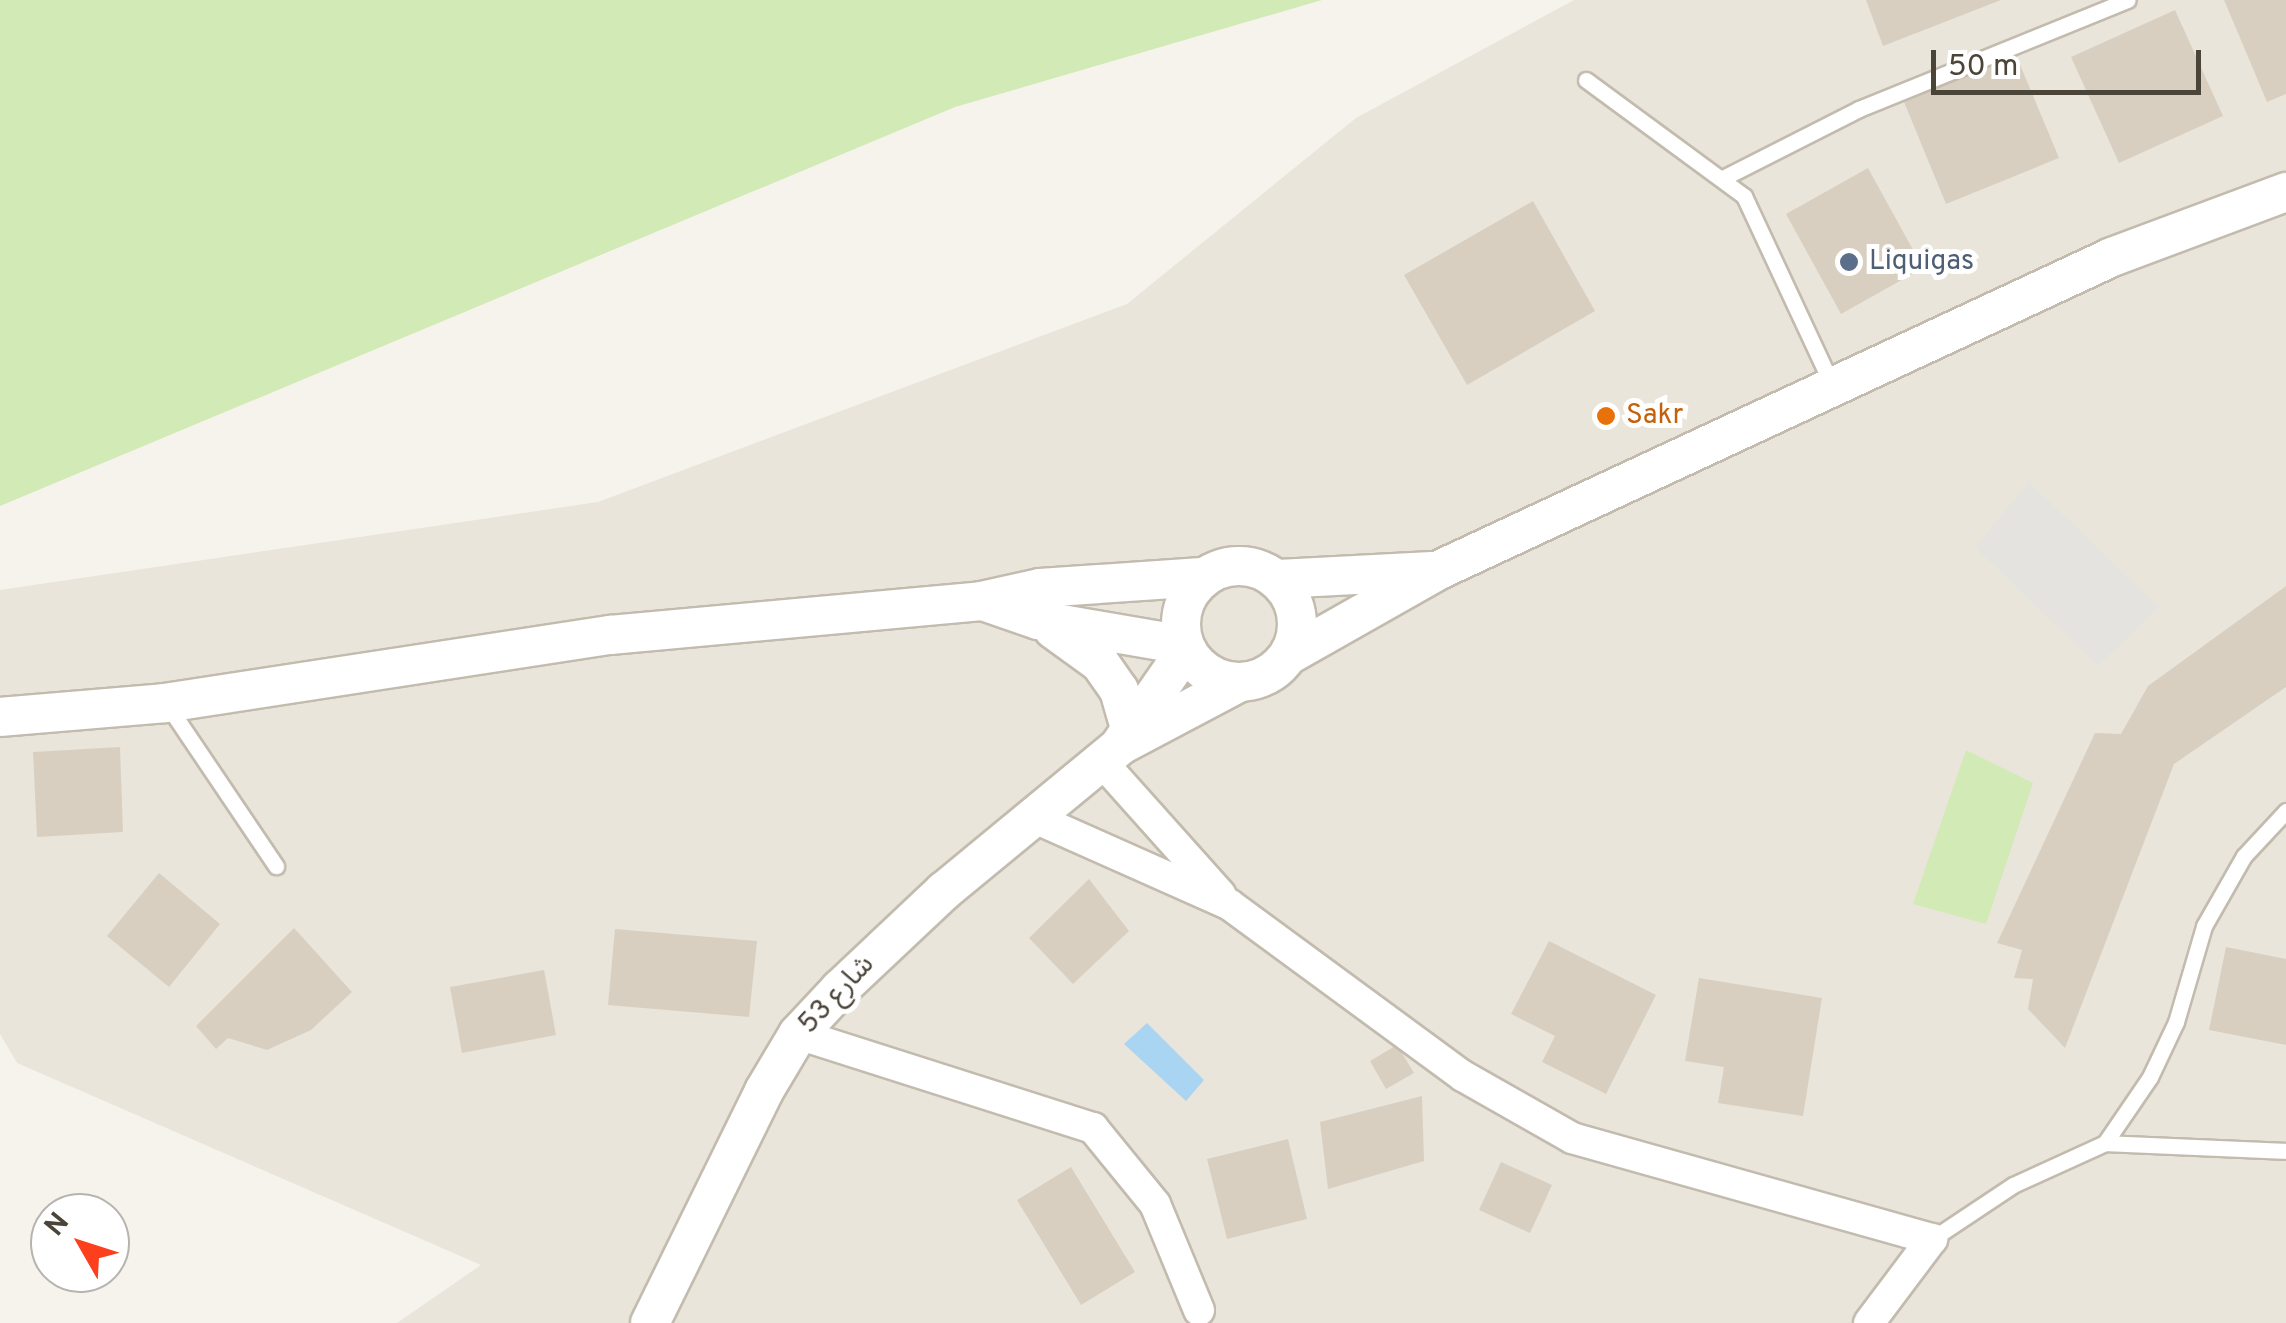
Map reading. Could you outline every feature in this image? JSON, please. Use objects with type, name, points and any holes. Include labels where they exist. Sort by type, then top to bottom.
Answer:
[{"type":"street","points":[[1117,744],[1238,683],[1276,670],[1289,655],[1439,570],[2112,257],[2286,192]]},
{"type":"street","points":[[0,718],[165,703],[610,634],[981,600],[1040,588],[1202,578],[1241,566],[1278,580],[1439,570]]},
{"type":"street","points":[[1202,578],[1186,597],[1180,620],[1185,648],[1199,668],[1238,683]]},
{"type":"street","points":[[1278,580],[1294,602],[1298,628],[1289,655]]},
{"type":"street","points":[[981,600],[1038,620],[1185,648]]},
{"type":"street","points":[[1038,620],[1100,663],[1119,690],[1117,744],[1230,905]]},
{"type":"street","points":[[1117,744],[1185,648]]},
{"type":"street","name":"شارع 53","points":[[650,1323],[798,1034],[884,946],[1037,820],[1117,744]]},
{"type":"street","points":[[1037,820],[1230,905],[1463,1076],[1572,1138],[1932,1239],[1869,1323]]},
{"type":"street","points":[[798,1034],[1093,1128],[1155,1204],[1200,1310]]},
{"type":"lane","points":[[1723,178],[1858,109],[2128,0]]},
{"type":"lane","points":[[1586,80],[1744,196],[1834,389]]},
{"type":"lane","points":[[165,703],[276,866]]},
{"type":"lane","points":[[2105,1143],[2150,1077],[2176,1022],[2204,926],[2244,856],[2286,812]]},
{"type":"lane","points":[[1932,1239],[2013,1185],[2105,1143],[2286,1151]]},
{"type":"shaded area","points":[[1574,0],[2286,0],[2286,1323],[397,1323],[481,1265],[17,1063],[0,1034],[0,590],[598,502],[1127,304],[1356,118]]},
{"type":"shaded area","points":[[2029,482],[2159,607],[2098,666],[1975,547]]},
{"type":"green space","points":[[0,0],[1322,0],[955,107],[0,506]]},
{"type":"green space","points":[[1966,750],[2033,783],[1986,924],[1913,904]]},
{"type":"water","points":[[1147,1023],[1204,1080],[1186,1101],[1124,1044]]},
{"type":"building","points":[[1866,0],[2001,0],[1883,46]]},
{"type":"building","points":[[2224,0],[2286,0],[2286,94],[2267,102]]},
{"type":"building","points":[[2175,10],[2223,116],[2119,163],[2071,57]]},
{"type":"building","points":[[2016,55],[2059,158],[1946,204],[1904,102]]},
{"type":"building","points":[[1868,168],[1923,268],[1841,314],[1786,214]]},
{"type":"building","points":[[1533,201],[1595,311],[1467,385],[1404,275]]},
{"type":"building","points":[[2286,586],[2286,687],[2174,764],[2065,1048],[2028,1009],[2033,979],[2014,978],[2022,950],[1997,943],[2095,733],[2121,734],[2148,686]]},
{"type":"building","points":[[120,747],[123,832],[37,837],[33,752]]},
{"type":"building","points":[[159,873],[220,924],[169,987],[107,936]]},
{"type":"building","points":[[1089,879],[1129,931],[1073,984],[1029,938]]},
{"type":"building","points":[[294,928],[352,992],[311,1030],[267,1050],[228,1038],[216,1049],[196,1026]]},
{"type":"building","points":[[615,929],[757,941],[749,1017],[608,1005]]},
{"type":"building","points":[[1549,941],[1656,995],[1606,1094],[1542,1062],[1555,1036],[1511,1014]]},
{"type":"building","points":[[2226,947],[2286,959],[2286,1045],[2209,1030]]},
{"type":"building","points":[[544,970],[556,1035],[462,1053],[450,987]]},
{"type":"building","points":[[1699,978],[1822,998],[1803,1116],[1718,1103],[1724,1067],[1685,1061]]},
{"type":"building","points":[[1397,1045],[1414,1073],[1386,1089],[1370,1061]]},
{"type":"building","points":[[1422,1096],[1424,1161],[1328,1189],[1320,1122]]},
{"type":"building","points":[[1288,1139],[1307,1219],[1227,1239],[1207,1159]]},
{"type":"building","points":[[1501,1162],[1552,1185],[1530,1233],[1479,1210]]},
{"type":"building","points":[[1071,1167],[1135,1272],[1081,1305],[1017,1200]]},
{"type":"place","name":"Liquigas","points":[[1849,262]]},
{"type":"place","name":"Sakr","points":[[1606,416]]}]
